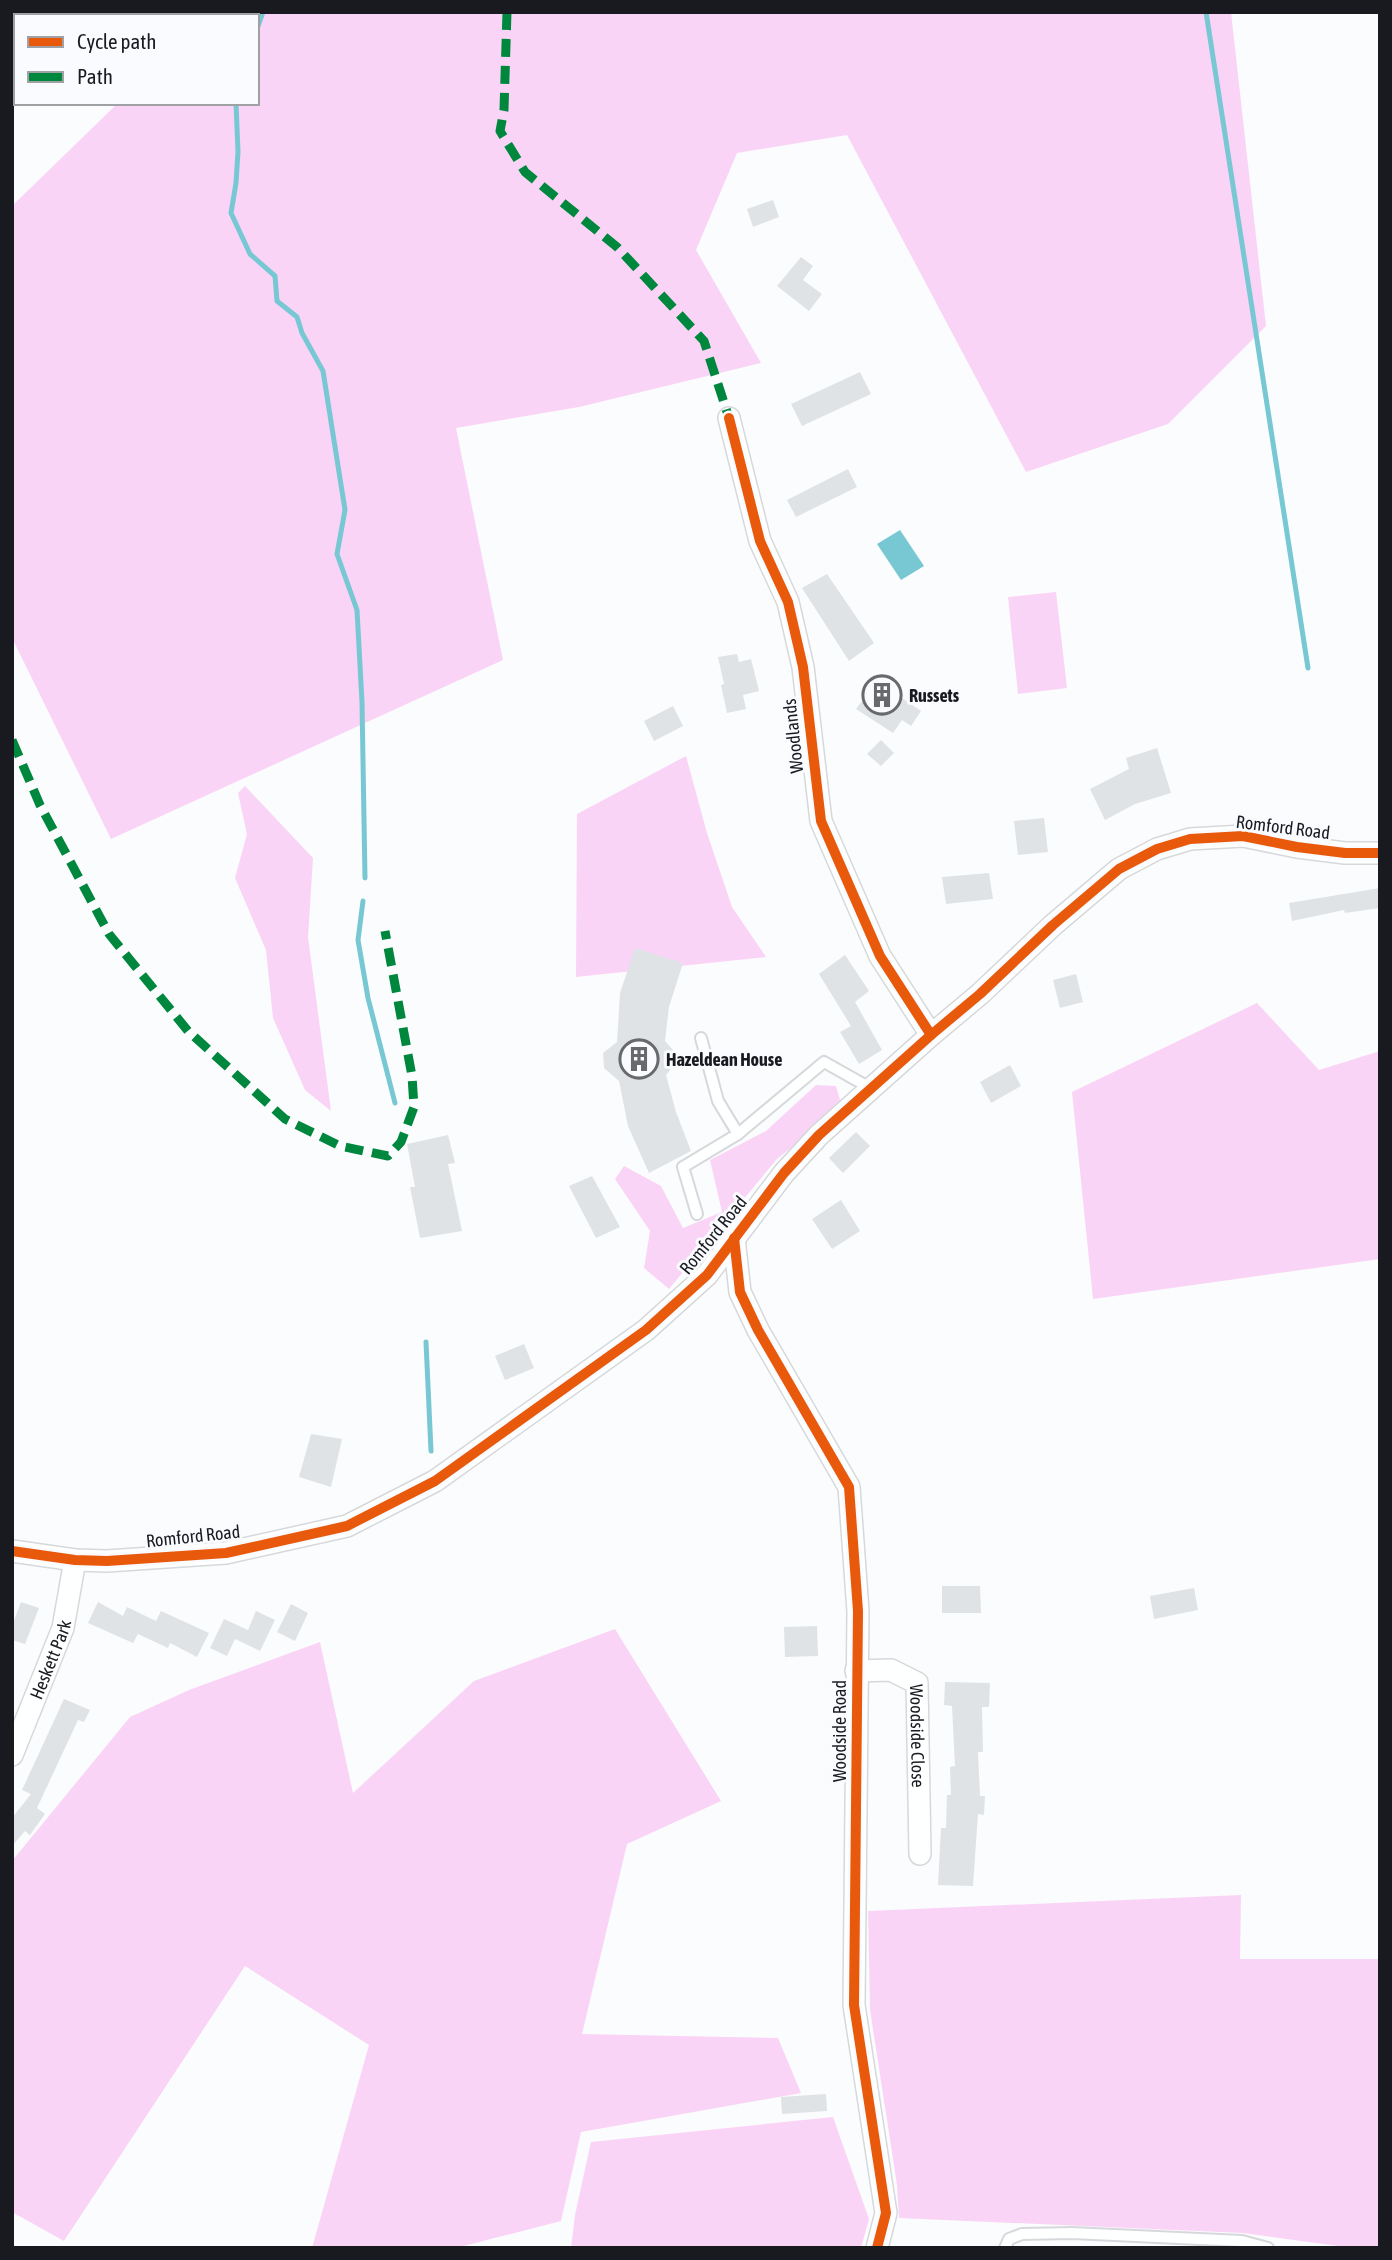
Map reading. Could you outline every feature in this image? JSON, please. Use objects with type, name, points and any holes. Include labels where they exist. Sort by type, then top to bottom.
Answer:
[{"type":"street","name":"Woodlands","points":[[729,418],[760,541],[788,601],[803,667],[821,821],[880,956],[931,1035]]},
{"type":"street","name":"Romford Road","points":[[12,1551],[75,1560],[107,1561],[226,1553],[346,1526],[435,1481],[646,1329],[707,1275],[784,1173],[819,1135],[980,994],[1052,925],[1119,869],[1157,849],[1190,839],[1243,836],[1345,853],[1380,853]]},
{"type":"street","name":"Woodside Road","points":[[734,1238],[740,1292],[849,1487],[858,1611],[854,2005],[886,2213],[877,2248]]},
{"type":"street","name":"Heskett Park","points":[[12,1755],[63,1628],[75,1560]]},
{"type":"street","name":"Woodside Close","points":[[856,1671],[891,1670],[917,1683],[920,1854]]},
{"type":"lane","points":[[701,1038],[718,1101],[738,1134]]},
{"type":"lane","points":[[697,1214],[683,1167],[738,1134],[824,1062],[872,1089]]},
{"type":"lane","points":[[1005,2248],[1009,2239],[1022,2234],[1072,2233],[1242,2241],[1268,2248]]},
{"type":"shaded area","points":[[1231,12],[1266,326],[1168,424],[1026,472],[847,135],[737,153],[696,250],[761,363],[579,407],[456,428],[503,660],[111,839],[12,638],[12,206],[116,105],[259,105],[259,14],[127,14]]},
{"type":"shaded area","points":[[1056,592],[1067,688],[1018,694],[1008,597]]},
{"type":"shaded area","points":[[686,756],[707,833],[732,907],[766,957],[576,977],[577,814]]},
{"type":"shaded area","points":[[245,786],[313,858],[308,937],[331,1111],[305,1090],[273,1018],[266,950],[235,878],[247,834],[238,793]]},
{"type":"shaded area","points":[[1257,1003],[1319,1070],[1380,1051],[1380,1259],[1093,1299],[1072,1092]]},
{"type":"shaded area","points":[[816,1085],[836,1086],[842,1107],[777,1159],[669,1289],[644,1268],[650,1231],[615,1179],[624,1166],[661,1186],[683,1228],[722,1212],[710,1160],[766,1131]]},
{"type":"shaded area","points":[[615,1629],[721,1801],[627,1844],[582,2034],[778,2038],[801,2093],[581,2132],[561,2221],[456,2248],[312,2248],[369,2045],[245,1966],[64,2241],[12,2212],[12,1861],[130,1717],[189,1690],[320,1642],[353,1793],[474,1681]]},
{"type":"shaded area","points":[[1241,1895],[1240,1959],[1380,1959],[1380,2248],[1353,2248],[1243,2233],[899,2218],[897,2185],[870,2010],[868,1911]]},
{"type":"shaded area","points":[[833,2117],[869,2219],[861,2248],[571,2248],[575,2215],[591,2142]]},
{"type":"water","points":[[900,530],[924,566],[901,580],[877,544]]},
{"type":"building","points":[[773,200],[779,217],[753,227],[747,209]]},
{"type":"building","points":[[801,257],[813,266],[803,280],[822,294],[809,311],[777,286]]},
{"type":"building","points":[[860,372],[871,394],[802,426],[791,404]]},
{"type":"building","points":[[848,469],[857,487],[796,517],[787,500]]},
{"type":"building","points":[[827,574],[874,643],[849,661],[802,588]]},
{"type":"building","points":[[737,654],[739,662],[751,659],[759,691],[743,695],[746,709],[727,713],[718,657]]},
{"type":"building","name":"Russets","points":[[877,681],[921,711],[911,726],[902,720],[893,733],[856,709]]},
{"type":"building","points":[[673,706],[683,726],[654,741],[644,721]]},
{"type":"building","points":[[881,740],[894,753],[881,766],[867,754]]},
{"type":"building","points":[[1157,748],[1171,793],[1135,804],[1105,820],[1090,789],[1129,769],[1126,758]]},
{"type":"building","points":[[1044,818],[1048,852],[1018,855],[1014,821]]},
{"type":"building","points":[[989,873],[993,899],[946,904],[942,877]]},
{"type":"building","points":[[1380,888],[1380,908],[1345,913],[1344,910],[1292,921],[1289,903]]},
{"type":"building","name":"Hazeldean House","points":[[635,948],[683,963],[669,1007],[665,1041],[674,1051],[675,1064],[666,1075],[691,1151],[649,1173],[628,1126],[619,1081],[604,1068],[603,1053],[617,1042],[620,993]]},
{"type":"building","points":[[845,955],[869,991],[855,1002],[882,1050],[859,1064],[840,1032],[851,1026],[819,974]]},
{"type":"building","points":[[1076,974],[1083,1002],[1060,1008],[1053,980]]},
{"type":"building","points":[[1010,1065],[1021,1086],[991,1103],[980,1082]]},
{"type":"building","points":[[856,1132],[870,1146],[843,1173],[829,1158]]},
{"type":"building","points":[[448,1135],[455,1163],[448,1164],[462,1231],[420,1238],[410,1187],[415,1187],[407,1144]]},
{"type":"building","points":[[592,1176],[620,1227],[596,1238],[569,1186]]},
{"type":"building","points":[[841,1200],[860,1231],[832,1249],[812,1219]]},
{"type":"building","points":[[524,1344],[534,1368],[505,1380],[495,1356]]},
{"type":"building","points":[[311,1434],[342,1439],[331,1487],[299,1477]]},
{"type":"building","points":[[942,1586],[980,1586],[981,1613],[942,1613]]},
{"type":"building","points":[[1194,1588],[1198,1610],[1154,1619],[1150,1596]]},
{"type":"building","points":[[21,1602],[39,1608],[25,1644],[12,1640],[12,1626]]},
{"type":"building","points":[[98,1602],[123,1616],[127,1607],[156,1621],[161,1611],[209,1633],[197,1657],[170,1643],[168,1648],[138,1634],[133,1643],[88,1623]]},
{"type":"building","points":[[291,1604],[308,1613],[295,1641],[277,1632]]},
{"type":"building","points":[[256,1611],[275,1620],[260,1651],[235,1639],[227,1656],[210,1648],[224,1619],[248,1630]]},
{"type":"building","points":[[817,1626],[818,1656],[785,1657],[784,1627]]},
{"type":"building","points":[[945,1682],[990,1683],[989,1707],[982,1707],[983,1752],[978,1752],[980,1796],[985,1796],[984,1815],[978,1814],[973,1886],[938,1885],[941,1828],[946,1828],[947,1795],[951,1795],[950,1767],[955,1766],[952,1706],[944,1705]]},
{"type":"building","points":[[64,1699],[90,1710],[84,1722],[78,1720],[37,1808],[45,1814],[30,1835],[25,1831],[12,1846],[12,1818],[31,1794],[22,1790]]},
{"type":"building","points":[[826,2094],[827,2111],[782,2114],[781,2097]]},
{"type":"waterway","points":[[259,23],[263,12]]},
{"type":"waterway","points":[[1206,12],[1308,668]]},
{"type":"waterway","points":[[236,105],[238,152],[231,213],[250,254],[275,276],[277,301],[297,317],[302,333],[323,371],[345,510],[337,554],[357,610],[362,702],[365,878]]},
{"type":"waterway","points":[[363,901],[358,940],[368,998],[395,1103]]},
{"type":"waterway","points":[[426,1342],[431,1451]]},
{"type":"marked path","points":[[507,12],[504,110],[500,131],[525,172],[617,247],[704,341],[729,418]]},
{"type":"marked path","points":[[12,740],[40,805],[109,934],[188,1031],[285,1119],[340,1146],[388,1156],[401,1142],[414,1107],[412,1076],[385,931]]},
{"type":"cycle path","points":[[729,418],[760,541],[788,602],[803,667],[821,821],[880,956],[931,1035]]},
{"type":"cycle path","points":[[12,1551],[75,1560],[107,1561],[226,1553],[347,1526],[435,1481],[646,1330],[707,1275],[784,1173],[819,1135],[1119,869],[1157,849],[1190,839],[1243,836],[1345,853],[1380,853]]},
{"type":"cycle path","points":[[734,1238],[740,1292],[758,1330],[849,1487],[858,1611],[854,2005],[886,2213],[877,2248]]},
{"type":"place","name":"Russets","points":[[882,695]]},
{"type":"place","name":"Hazeldean House","points":[[639,1059]]}]
